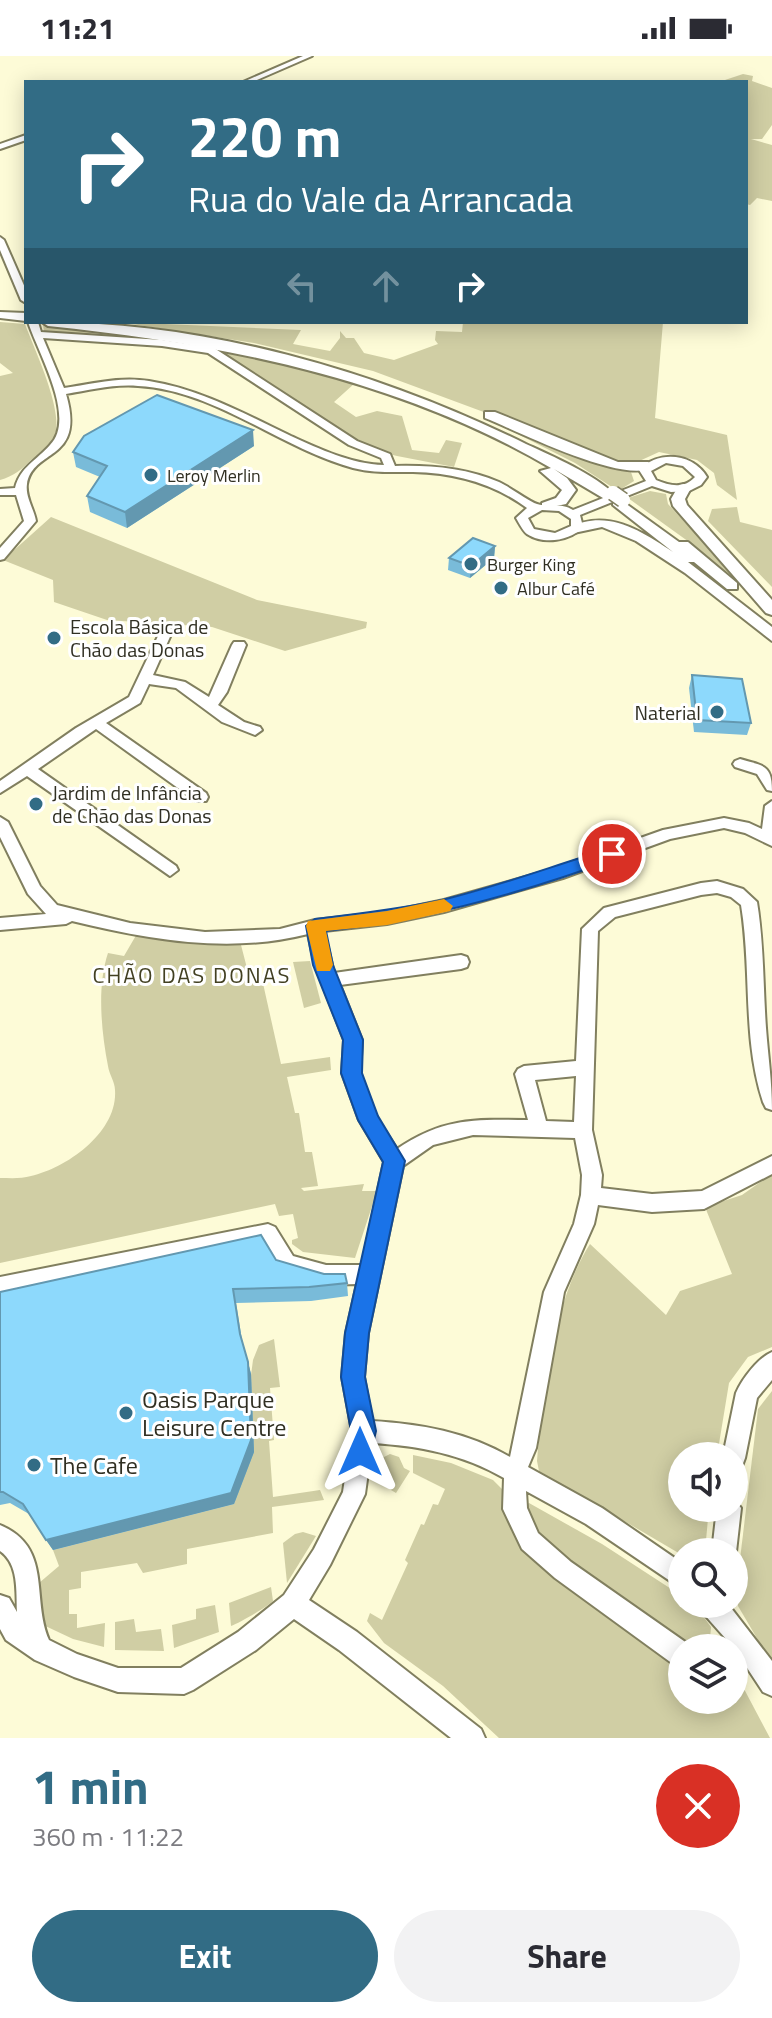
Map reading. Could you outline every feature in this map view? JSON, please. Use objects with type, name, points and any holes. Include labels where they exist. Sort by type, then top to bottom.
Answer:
[{"type":"main road","points":[[0,317],[24,323]]},
{"type":"main road","points":[[67,324],[221,344],[352,375],[424,400],[507,437],[616,498],[710,573],[772,628]]},
{"type":"main road","points":[[102,324],[284,351],[368,374],[484,413],[616,466],[648,466]]},
{"type":"main road","points":[[199,336],[311,360],[420,395],[521,439],[616,498],[684,546],[772,620]]},
{"type":"main road","points":[[221,344],[375,387],[481,433],[567,485],[569,490],[565,497],[541,507]]},
{"type":"main road","points":[[684,488],[678,499],[680,506],[772,610]]},
{"type":"main road","points":[[574,531],[595,523],[624,529],[718,589],[772,636]]},
{"type":"street","points":[[251,80],[309,56]]},
{"type":"street","points":[[0,147],[24,138]]},
{"type":"street","points":[[0,240],[24,295]]},
{"type":"street","points":[[0,556],[5,545],[30,521],[30,510],[20,491],[22,479],[61,442],[65,428],[59,392],[31,325]]},
{"type":"street","points":[[31,325],[211,350],[353,443],[386,456],[390,468]]},
{"type":"street","points":[[59,392],[123,383],[150,384],[224,409],[348,462],[390,468],[442,470],[476,477],[507,488],[541,507],[573,514],[652,482]]},
{"type":"street","points":[[665,460],[690,465],[701,477],[696,484],[684,488],[667,488],[652,482],[645,474],[648,466],[665,460]]},
{"type":"street","points":[[0,492],[20,491]]},
{"type":"street","points":[[541,507],[522,518],[530,531],[555,537],[574,531],[578,523],[573,514]]},
{"type":"street","points":[[0,788],[135,700],[167,630],[157,630]]},
{"type":"street","points":[[210,705],[220,692],[239,645]]},
{"type":"street","points":[[146,679],[167,679],[183,684],[242,728],[255,730]]},
{"type":"street","points":[[97,723],[201,797]]},
{"type":"street","points":[[740,764],[762,771],[772,786]]},
{"type":"street","points":[[28,769],[170,870]]},
{"type":"street","points":[[0,822],[34,890],[52,910],[130,929],[205,938],[280,935],[315,926],[387,918],[444,906],[557,874],[668,834],[724,823],[749,828],[770,840],[772,806]]},
{"type":"street","points":[[668,1645],[563,1570],[530,1541],[515,1509],[515,1472],[525,1448],[554,1292],[584,1224],[591,1195],[592,1175],[583,1130],[590,929],[610,912],[717,887],[737,893],[749,902],[754,924],[759,1035],[766,1087],[772,1102]]},
{"type":"street","points":[[0,924],[75,917]]},
{"type":"street","points":[[315,926],[329,980],[353,1040],[351,1073],[368,1120],[394,1161]]},
{"type":"street","points":[[329,980],[461,962]]},
{"type":"street","points":[[539,1128],[524,1074],[586,1068]]},
{"type":"street","points":[[3,1620],[44,1651],[118,1680],[184,1681],[247,1641],[293,1604],[322,1557],[354,1494],[363,1431],[353,1377],[357,1333],[394,1161],[428,1138],[473,1127],[583,1130]]},
{"type":"street","points":[[591,1195],[652,1203],[704,1200],[772,1164]]},
{"type":"street","points":[[0,1287],[268,1233],[286,1264],[326,1275],[370,1274]]},
{"type":"street","points":[[737,1442],[747,1393],[772,1363]]},
{"type":"street","points":[[363,1431],[418,1435],[462,1446],[594,1516],[668,1567]]},
{"type":"street","points":[[0,1537],[18,1549],[26,1565],[31,1632],[44,1651]]},
{"type":"street","points":[[293,1604],[407,1686],[472,1738]]},
{"type":"street","points":[[748,1656],[772,1683]]},
{"type":"shaded area","points":[[743,74],[753,76],[752,81],[772,88],[772,125],[762,139],[751,139],[772,145],[772,201],[757,198],[748,204],[748,80],[725,80]]},
{"type":"shaded area","points":[[0,322],[25,324],[52,398],[57,428],[47,448],[17,472],[0,480],[0,376],[13,373],[0,363]]},
{"type":"shaded area","points":[[43,324],[201,344],[317,371],[355,383],[334,402],[356,417],[377,411],[402,416],[412,450],[439,453],[446,440],[462,443],[454,467],[369,449],[349,440],[214,349],[44,333]]},
{"type":"shaded area","points":[[132,324],[301,330],[293,344],[330,351],[340,338],[340,331],[346,338],[354,338],[364,353],[394,360],[438,344],[436,331],[462,332],[463,324],[663,324],[655,418],[727,435],[737,500],[717,485],[714,473],[697,460],[659,452],[635,463],[621,463],[373,371],[254,343]]},
{"type":"shaded area","points":[[482,416],[607,466],[631,472],[634,481],[618,491],[575,463]]},
{"type":"shaded area","points":[[650,491],[666,494],[668,504],[749,592],[696,547],[628,498]]},
{"type":"shaded area","points":[[737,507],[740,522],[772,530],[772,587],[708,521],[712,509]]},
{"type":"shaded area","points":[[51,517],[257,600],[367,622],[366,628],[285,651],[212,627],[107,620],[54,602],[53,580],[3,560]]},
{"type":"shaded area","points":[[138,932],[241,945],[248,972],[260,970],[281,1064],[330,1057],[331,1070],[287,1077],[295,1113],[299,1113],[305,1152],[312,1152],[318,1186],[301,1188],[304,1191],[364,1184],[362,1191],[377,1191],[355,1258],[303,1252],[292,1244],[292,1240],[298,1238],[293,1214],[279,1216],[275,1204],[0,1263],[0,1178],[27,1177],[60,1165],[88,1146],[108,1120],[114,1105],[115,1090],[104,1038],[102,980],[108,953],[124,956]]},
{"type":"shaded area","points":[[310,961],[321,1003],[304,1008],[293,962]]},
{"type":"shaded area","points":[[772,1174],[772,1347],[748,1357],[729,1383],[719,1442],[668,1442],[668,1522],[708,1522],[706,1538],[668,1538],[668,1547],[539,1471],[537,1461],[552,1349],[567,1293],[590,1244],[666,1315],[680,1291],[732,1274],[705,1207],[742,1195]]},
{"type":"shaded area","points":[[274,1339],[280,1387],[270,1388],[274,1440],[269,1441],[273,1497],[320,1490],[324,1500],[272,1507],[273,1533],[187,1549],[187,1564],[143,1573],[137,1563],[81,1572],[81,1588],[69,1590],[69,1614],[77,1614],[77,1628],[105,1623],[104,1647],[73,1639],[39,1623],[39,1583],[59,1566],[53,1550],[234,1504],[253,1360],[259,1345]]},
{"type":"shaded area","points":[[772,1391],[772,1664],[745,1618],[748,1618],[748,1538],[743,1538],[744,1522],[748,1522],[748,1492],[758,1409]]},
{"type":"shaded area","points":[[390,1454],[399,1457],[404,1468],[410,1471],[396,1493],[374,1480],[380,1459]]},
{"type":"shaded area","points":[[413,1455],[451,1463],[493,1480],[502,1489],[512,1532],[524,1547],[668,1655],[668,1714],[748,1714],[748,1696],[770,1738],[499,1738],[443,1686],[384,1643],[367,1621],[370,1613],[382,1620],[408,1563],[405,1560],[421,1524],[424,1525],[433,1504],[438,1505],[445,1489],[413,1473]]},
{"type":"shaded area","points":[[529,1503],[602,1544],[668,1587],[668,1618],[704,1618],[711,1627],[710,1634],[669,1634],[539,1537],[525,1506]]},
{"type":"shaded area","points":[[303,1532],[316,1536],[287,1583],[283,1543]]},
{"type":"shaded area","points":[[271,1587],[273,1601],[231,1626],[229,1603]]},
{"type":"shaded area","points":[[215,1605],[219,1632],[174,1648],[172,1625],[196,1619],[196,1609]]},
{"type":"shaded area","points":[[134,1619],[136,1632],[161,1629],[164,1651],[115,1650],[115,1622]]},
{"type":"building","name":"Leroy Merlin","points":[[157,395],[253,430],[125,512],[87,496],[107,466],[73,452],[84,436]]},
{"type":"building","points":[[473,538],[495,546],[471,566],[449,558]]},
{"type":"building","name":"Naterial","points":[[692,675],[742,679],[751,723],[697,720]]},
{"type":"building","name":"Oasis Parque Leisure Centre","points":[[261,1235],[276,1260],[324,1274],[345,1274],[347,1283],[233,1289],[248,1362],[251,1440],[231,1493],[46,1540],[23,1504],[0,1492],[0,1292]]},
{"type":"slow traffic","points":[[323,965],[315,926],[387,918],[444,906]]},
{"type":"place","name":"Leroy Merlin","points":[[151,475]]},
{"type":"place","name":"Burger King","points":[[471,564]]},
{"type":"place","name":"Albur Café","points":[[501,588]]},
{"type":"place","name":"Escola Básica de Chão das Donas","points":[[54,638]]},
{"type":"place","name":"Naterial","points":[[717,712]]},
{"type":"place","name":"Jardim de Infância de Chão das Donas","points":[[36,804]]},
{"type":"place","name":"Oasis Parque Leisure Centre","points":[[126,1413]]},
{"type":"place","name":"The Cafe","points":[[34,1465]]},
{"type":"district","name":"CHÃO DAS DONAS","points":[[192,975]]},
{"type":"route","points":[[360,1452],[363,1431],[353,1377],[357,1333],[394,1161],[368,1120],[351,1073],[353,1040],[323,965],[315,926],[387,918],[444,906],[557,874],[612,854]]}]
